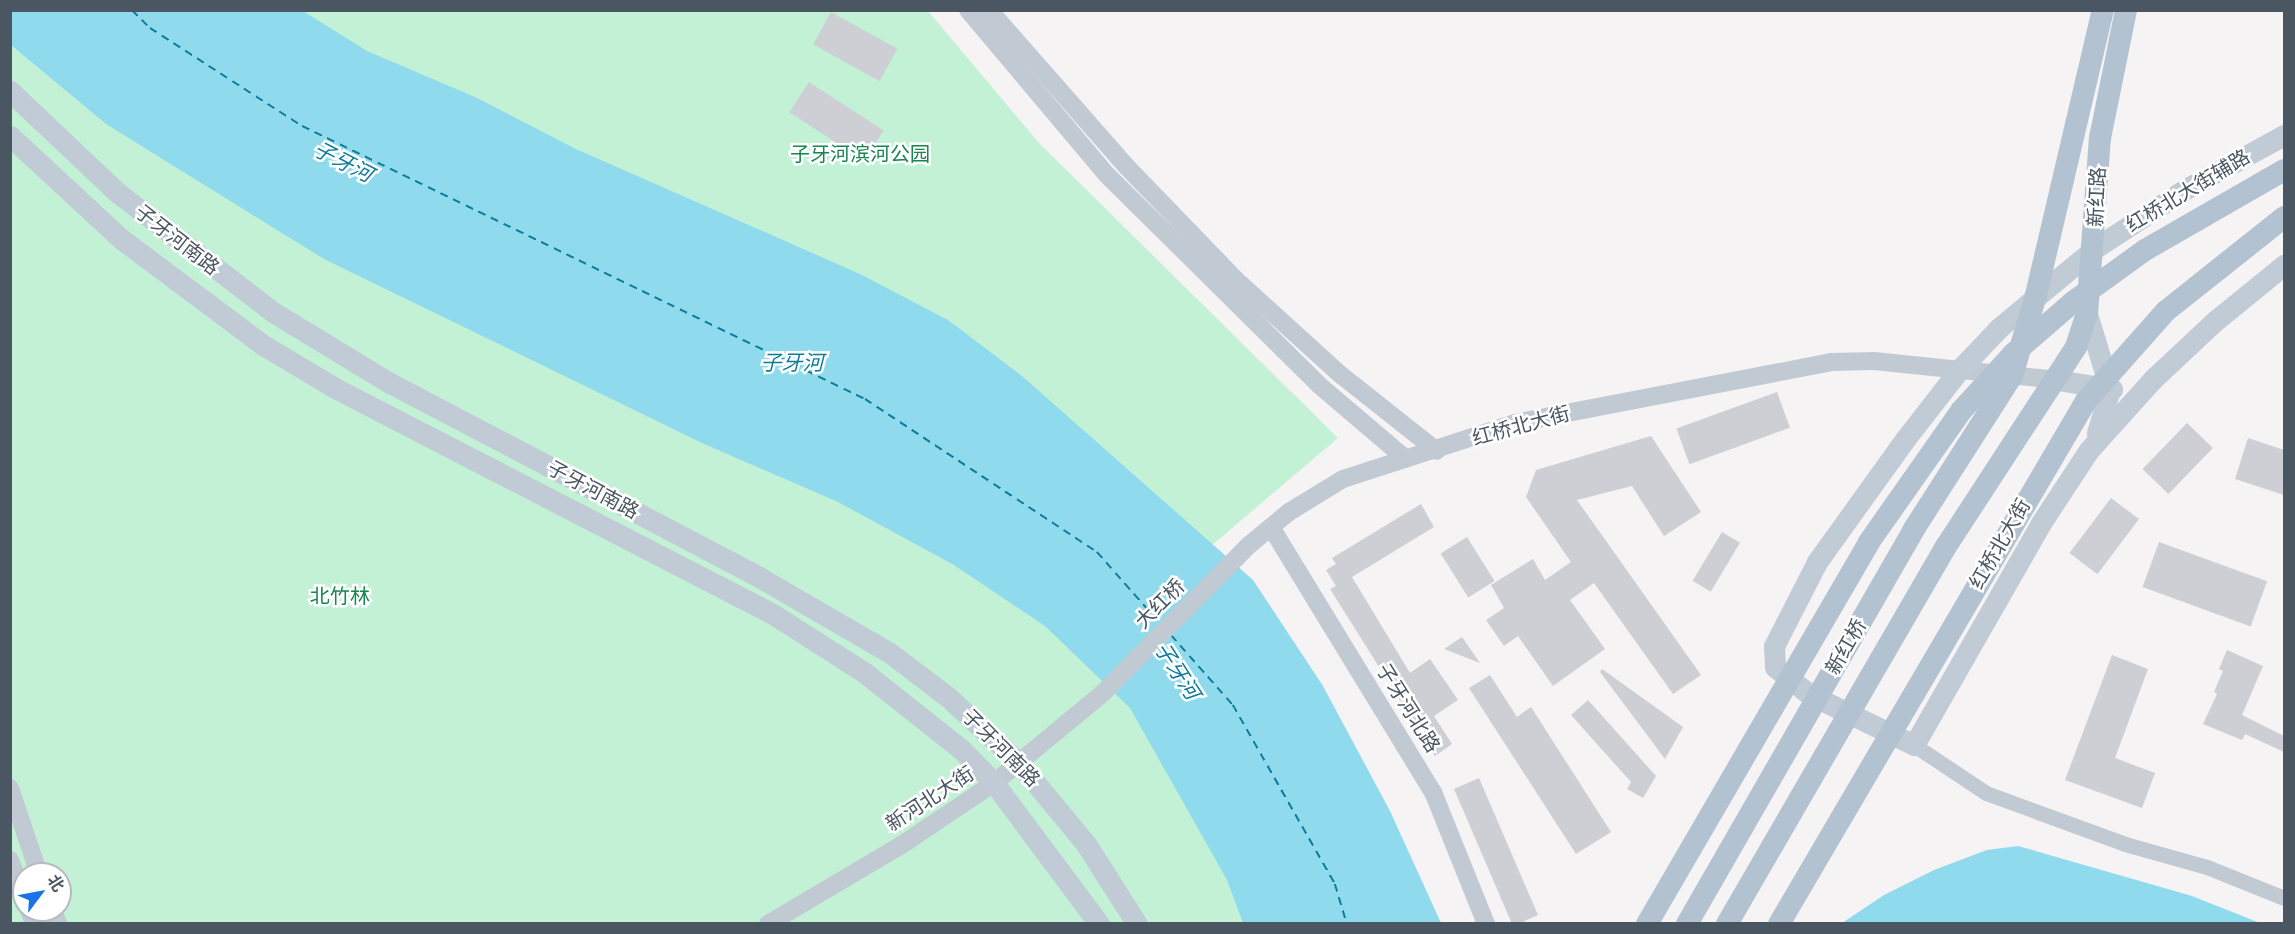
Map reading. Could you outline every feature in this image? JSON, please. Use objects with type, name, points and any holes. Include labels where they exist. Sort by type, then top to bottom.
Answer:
[{"type":"main road","name":"新红路","points":[[2012,376],[2036,295],[2103,10]]},
{"type":"main road","name":"新红路","points":[[2058,380],[2076,347],[2086,314],[2094,249],[2100,138],[2126,10]]},
{"type":"main road","name":"子牙河南路","points":[[10,92],[118,193],[273,312],[390,383],[832,617],[920,675],[990,735],[1019,764],[1086,844],[1137,924]]},
{"type":"main road","name":"红桥北大街辅路","points":[[1914,746],[1809,694],[1775,667],[1774,646],[1817,562],[1959,370],[2036,295],[2094,249],[2184,190],[2284,135]]},
{"type":"main road","name":"子牙河南路","points":[[10,136],[120,238],[263,345],[335,388],[776,616],[865,673],[968,757],[994,783],[1048,850],[1099,924]]},
{"type":"main road","points":[[1647,924],[1869,542],[1962,411],[2013,354],[2073,302],[2145,250],[2284,170]]},
{"type":"main road","name":"红桥北大街","points":[[1779,924],[2086,401],[2166,311],[2284,217]]},
{"type":"main road","points":[[2089,450],[2153,380],[2215,321],[2284,265]]},
{"type":"main road","points":[[1914,746],[2041,523],[2089,450],[2103,421],[2110,389],[2086,314]]},
{"type":"main road","name":"新红桥","points":[[1687,924],[1914,529],[2012,376]]},
{"type":"main road","points":[[2058,380],[2110,389],[2153,380]]},
{"type":"main road","name":"新红桥","points":[[1727,924],[1946,548],[2058,380]]},
{"type":"main road","points":[[968,757],[976,761],[989,757],[995,749],[990,735]]},
{"type":"street","points":[[968,10],[1107,176],[1319,385],[1406,459]]},
{"type":"street","points":[[989,10],[1127,167],[1235,279],[1341,375],[1437,451]]},
{"type":"street","name":"红桥北大街","points":[[1248,546],[1271,527],[1334,484],[1515,423],[1831,362],[1874,361],[2058,380]]},
{"type":"street","name":"子牙河北路","points":[[1271,527],[1433,792],[1486,924]]},
{"type":"street","name":"大红桥","points":[[1103,693],[1248,546]]},
{"type":"street","name":"新河北大街","points":[[768,924],[900,846],[994,783],[1103,693]]},
{"type":"street","points":[[1914,746],[1986,793],[2125,844],[2207,867],[2284,897]]},
{"type":"street","points":[[10,788],[35,862]]},
{"type":"green space","name":"北竹林","points":[[10,11],[939,530],[1147,710],[1265,923],[11,923]]},
{"type":"green space","name":"子牙河滨河公园","points":[[257,11],[928,11],[1040,144],[1338,438],[1198,557]]},
{"type":"water","name":"子牙河","points":[[10,11],[303,11],[367,51],[475,97],[576,149],[860,274],[948,320],[1022,376],[1253,580],[1323,686],[1390,811],[1441,923],[1243,923],[1227,880],[1130,708],[1045,626],[954,565],[838,502],[702,443],[324,259],[106,124],[11,45]]},
{"type":"water","points":[[2018,846],[2192,896],[2260,923],[1842,923],[1884,895],[1934,870],[1987,850]]},
{"type":"building","points":[[831,12],[897,49],[880,81],[813,44]]},
{"type":"building","points":[[809,82],[884,130],[864,161],[789,112]]},
{"type":"building","points":[[1777,392],[1790,428],[1689,464],[1676,429]]},
{"type":"building","points":[[2187,423],[2213,448],[2168,494],[2143,469]]},
{"type":"building","points":[[1651,436],[1701,512],[1664,536],[1632,486],[1577,500],[1701,675],[1673,694],[1594,583],[1570,600],[1605,649],[1553,686],[1518,636],[1504,646],[1486,620],[1504,608],[1491,585],[1533,559],[1545,580],[1571,562],[1526,497],[1536,470]]},
{"type":"building","points":[[2248,438],[2284,450],[2284,495],[2235,479]]},
{"type":"building","points":[[2111,498],[2139,519],[2097,574],[2069,553]]},
{"type":"building","points":[[1421,504],[1434,527],[1352,577],[1410,673],[1430,659],[1458,700],[1434,716],[1452,744],[1435,756],[1330,589],[1336,586],[1326,570],[1336,564],[1332,558]]},
{"type":"building","points":[[1722,532],[1740,543],[1711,592],[1693,581]]},
{"type":"building","points":[[1467,537],[1495,581],[1468,598],[1441,553]]},
{"type":"building","points":[[2159,542],[2267,581],[2251,626],[2143,587]]},
{"type":"building","points":[[1462,637],[1480,663],[1444,649]]},
{"type":"building","points":[[2227,650],[2263,666],[2242,715],[2284,736],[2284,752],[2245,734],[2242,740],[2203,724],[2217,694],[2214,692],[2223,671],[2219,669]]},
{"type":"building","points":[[2112,655],[2148,669],[2115,758],[2155,773],[2142,808],[2065,780]]},
{"type":"building","points":[[1602,669],[1683,727],[1665,759],[1600,672]]},
{"type":"building","points":[[1490,675],[1517,717],[1531,707],[1611,832],[1576,854],[1469,688]]},
{"type":"building","points":[[1588,700],[1656,776],[1643,798],[1627,789],[1631,782],[1571,715]]},
{"type":"building","points":[[1479,778],[1538,915],[1518,924],[1512,924],[1454,789]]},
{"type":"ferry route","points":[[132,10],[150,28],[302,126],[865,399],[1097,552],[1159,622]]},
{"type":"ferry route","points":[[1171,635],[1233,705],[1335,884],[1347,924]]}]
